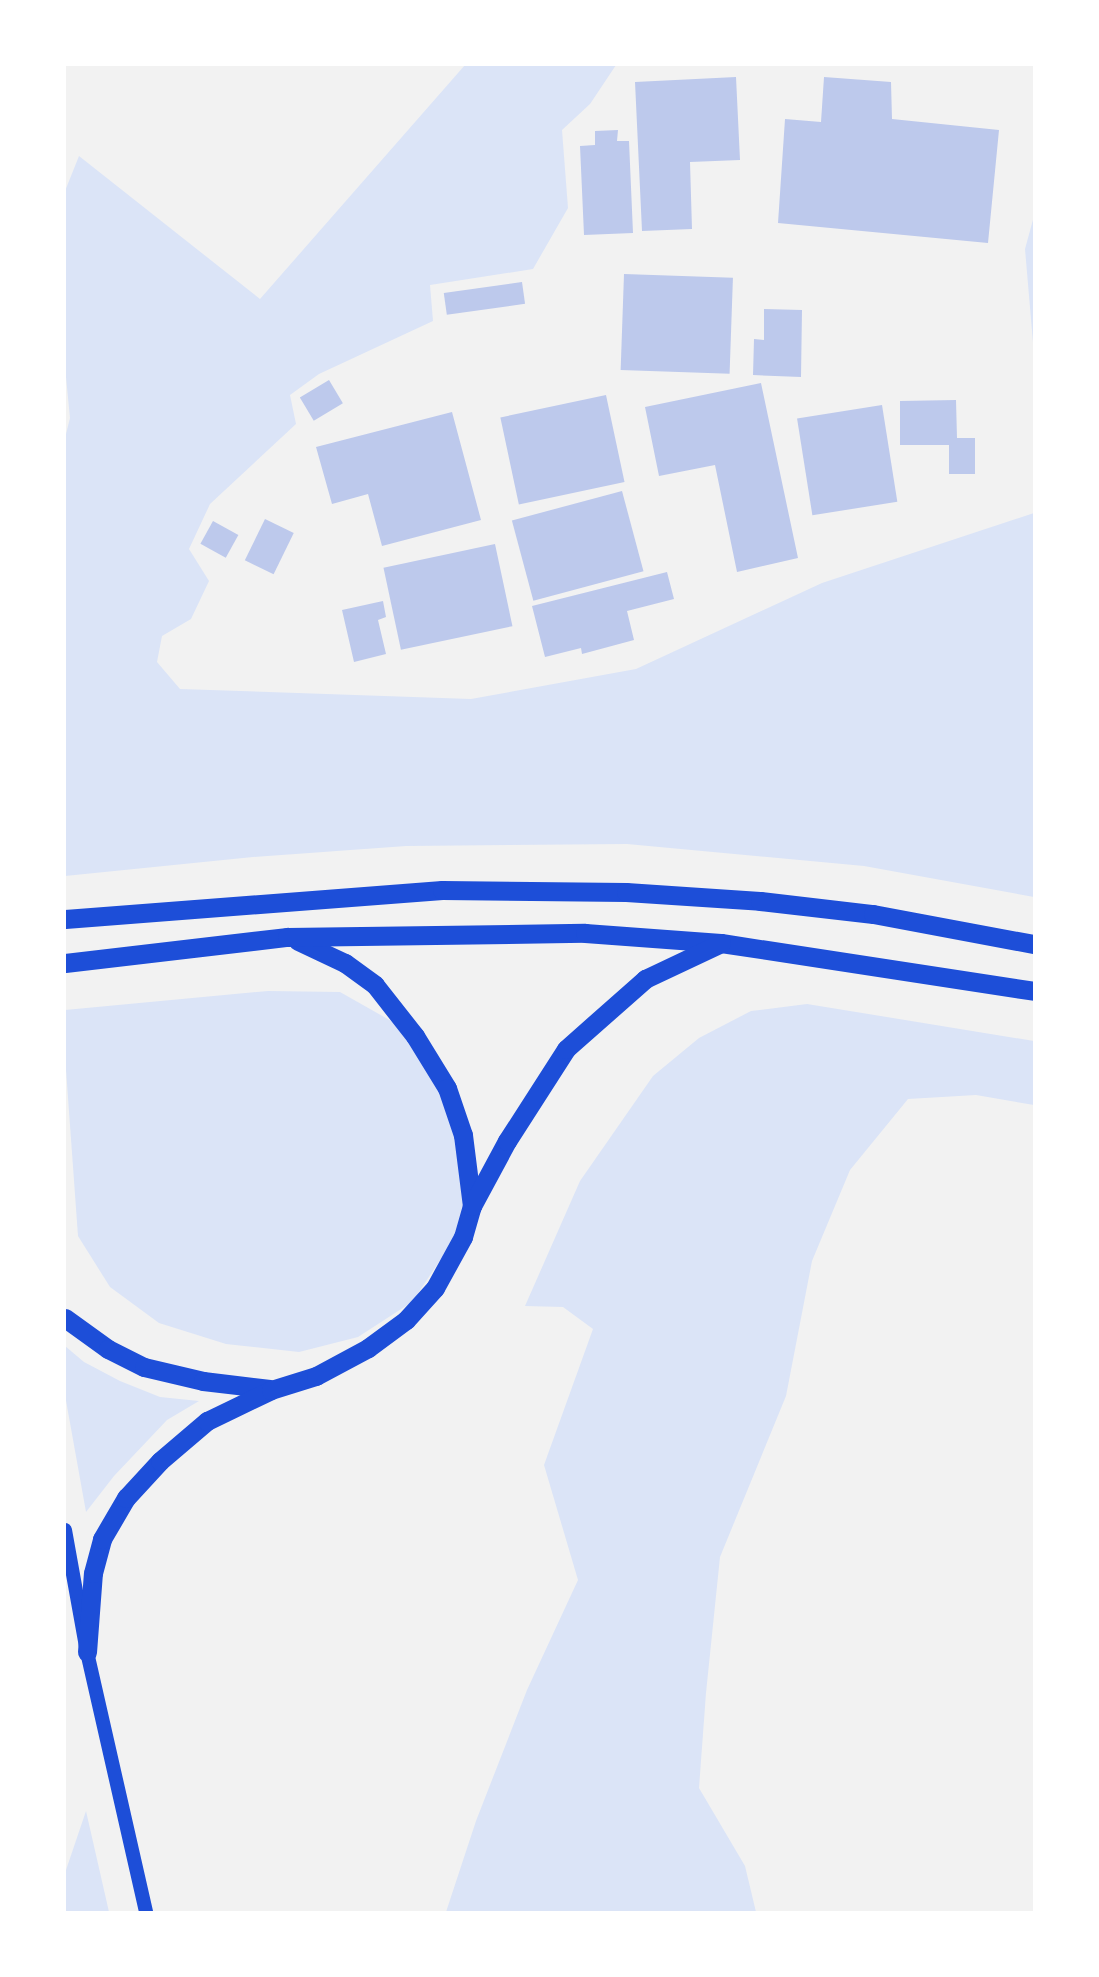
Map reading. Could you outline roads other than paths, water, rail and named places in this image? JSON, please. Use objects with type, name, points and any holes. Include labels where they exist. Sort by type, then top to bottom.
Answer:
[{"type":"highway","points":[[65,919],[442,890],[602,891],[760,901],[873,914],[1034,944]]},
{"type":"highway","points":[[65,963],[287,937],[585,933],[720,943],[1034,991]]},
{"type":"highway","points":[[287,937],[345,963],[376,985],[415,1036],[447,1088],[463,1135],[472,1206]]},
{"type":"highway","points":[[87,1652],[93,1573],[103,1539],[126,1498],[160,1461],[207,1421],[271,1390],[316,1376],[368,1348],[406,1320],[435,1288],[463,1237],[472,1206],[533,1098],[566,1049],[645,979],[720,943]]},
{"type":"highway","points":[[65,1318],[108,1349],[144,1367],[203,1381],[271,1390]]},
{"type":"main road","points":[[65,1530],[87,1652],[146,1912]]}]
